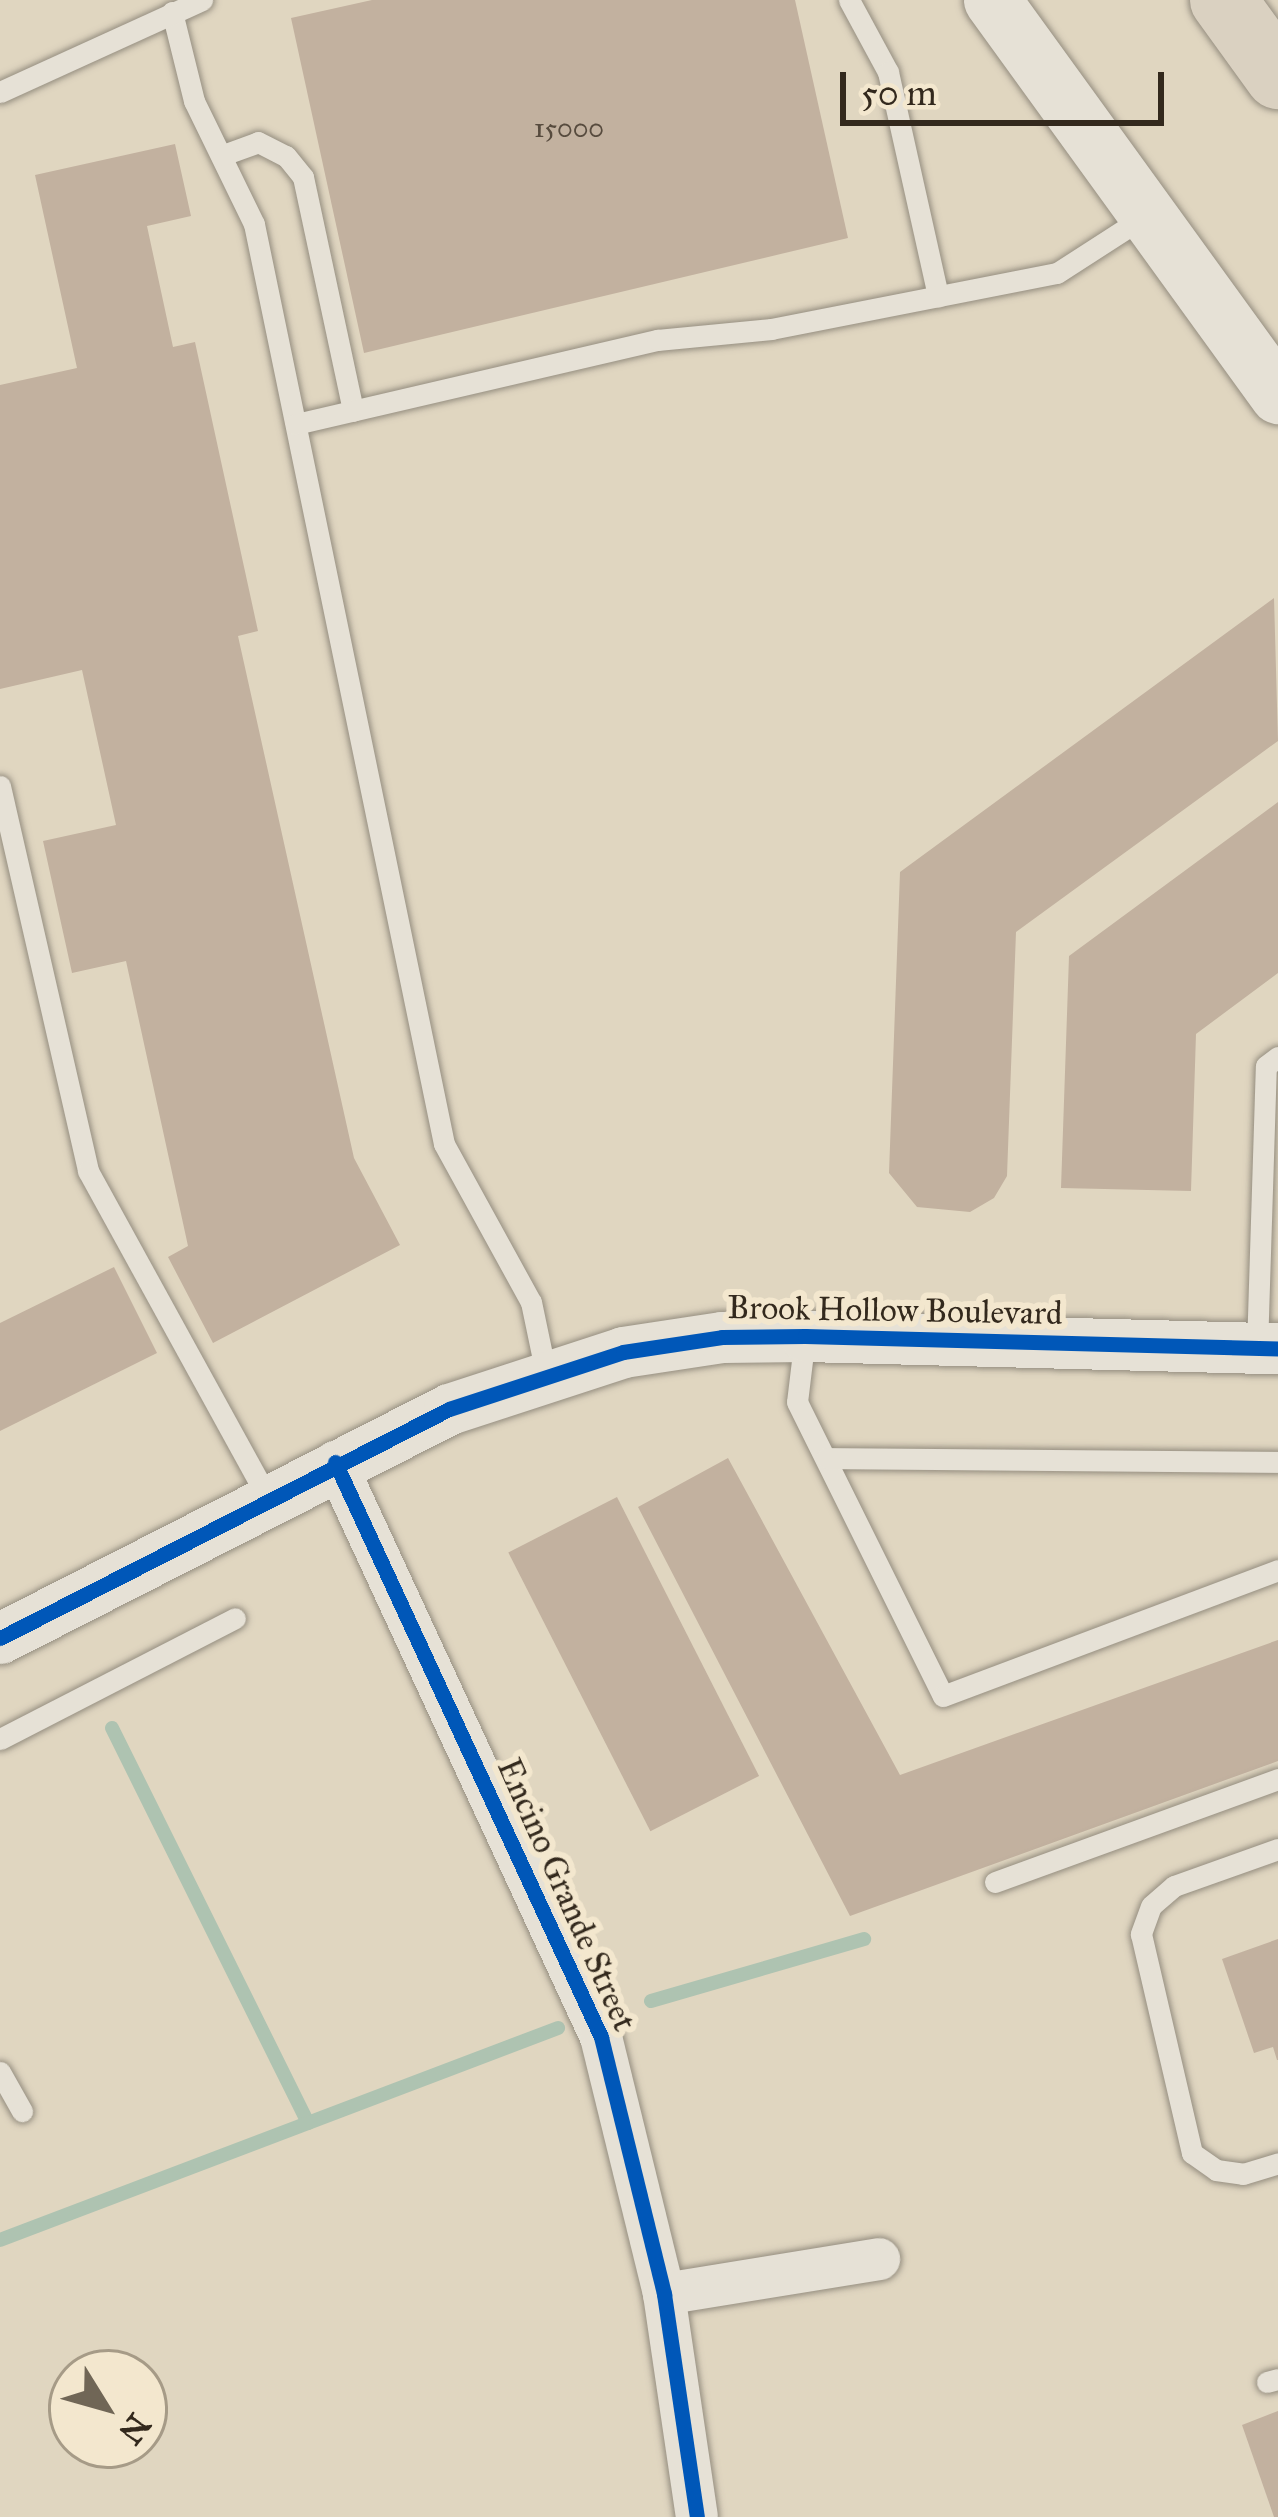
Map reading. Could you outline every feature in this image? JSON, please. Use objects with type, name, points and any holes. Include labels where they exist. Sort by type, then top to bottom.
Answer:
[{"type":"highway","points":[[1223,0],[1278,76]]},
{"type":"main road","points":[[992,0],[1278,395]]},
{"type":"street","name":"Brook Hollow Boulevard","points":[[0,1637],[335,1462],[545,1374],[722,1336],[1267,1348]]},
{"type":"street","name":"Encino Grande Street","points":[[335,1462],[601,2037],[664,2294],[697,2517]]},
{"type":"street","points":[[664,2294],[879,2259]]},
{"type":"lane","points":[[0,92],[202,0]]},
{"type":"lane","points":[[849,0],[888,72],[938,296]]},
{"type":"lane","points":[[172,12],[194,101],[254,224],[444,1144],[531,1302],[545,1374]]},
{"type":"lane","points":[[223,155],[258,142],[286,156],[303,176],[353,411]]},
{"type":"lane","points":[[296,424],[657,340],[771,329],[1057,273],[1147,214]]},
{"type":"lane","points":[[0,786],[88,1171],[268,1498]]},
{"type":"lane","points":[[1267,1348],[1266,1066],[1278,1057]]},
{"type":"lane","points":[[805,1336],[797,1402],[943,1696],[1278,1570]]},
{"type":"lane","points":[[827,1458],[1278,1462]]},
{"type":"lane","points":[[0,1739],[235,1618]]},
{"type":"lane","points":[[995,1882],[1278,1779]]},
{"type":"lane","points":[[1278,1849],[1174,1886],[1151,1906],[1141,1934],[1192,2153],[1216,2170],[1244,2174],[1278,2163]]},
{"type":"lane","points":[[0,2072],[22,2111]]},
{"type":"building","points":[[372,0],[795,0],[848,238],[364,353],[291,18]]},
{"type":"building","points":[[175,144],[191,216],[147,226],[173,347],[195,342],[258,631],[238,636],[354,1158],[400,1245],[213,1343],[168,1257],[188,1246],[126,961],[72,973],[43,841],[116,825],[82,670],[0,689],[0,385],[77,368],[35,175]]},
{"type":"building","points":[[1274,598],[1278,741],[1016,932],[1007,1176],[994,1198],[970,1212],[917,1207],[889,1173],[900,872]]},
{"type":"building","points":[[1278,802],[1278,973],[1196,1034],[1191,1191],[1061,1188],[1069,956]]},
{"type":"building","points":[[114,1267],[157,1353],[0,1431],[0,1323]]},
{"type":"building","points":[[728,1458],[900,1775],[1278,1640],[1278,1761],[850,1916],[638,1507]]},
{"type":"building","points":[[617,1497],[759,1776],[650,1831],[508,1552]]},
{"type":"building","points":[[1278,1939],[1277,2060],[1273,2047],[1254,2053],[1222,1959]]},
{"type":"building","points":[[1278,2411],[1278,2517],[1274,2517],[1242,2425]]},
{"type":"waterway","points":[[112,1728],[308,2123]]},
{"type":"waterway","points":[[651,2001],[864,1939]]},
{"type":"waterway","points":[[0,2240],[558,2028]]},
{"type":"cycle path","points":[[0,1638],[449,1409],[623,1352],[722,1337],[805,1336],[1278,1348]]},
{"type":"cycle path","points":[[335,1462],[601,2037],[664,2294],[697,2517]]}]
